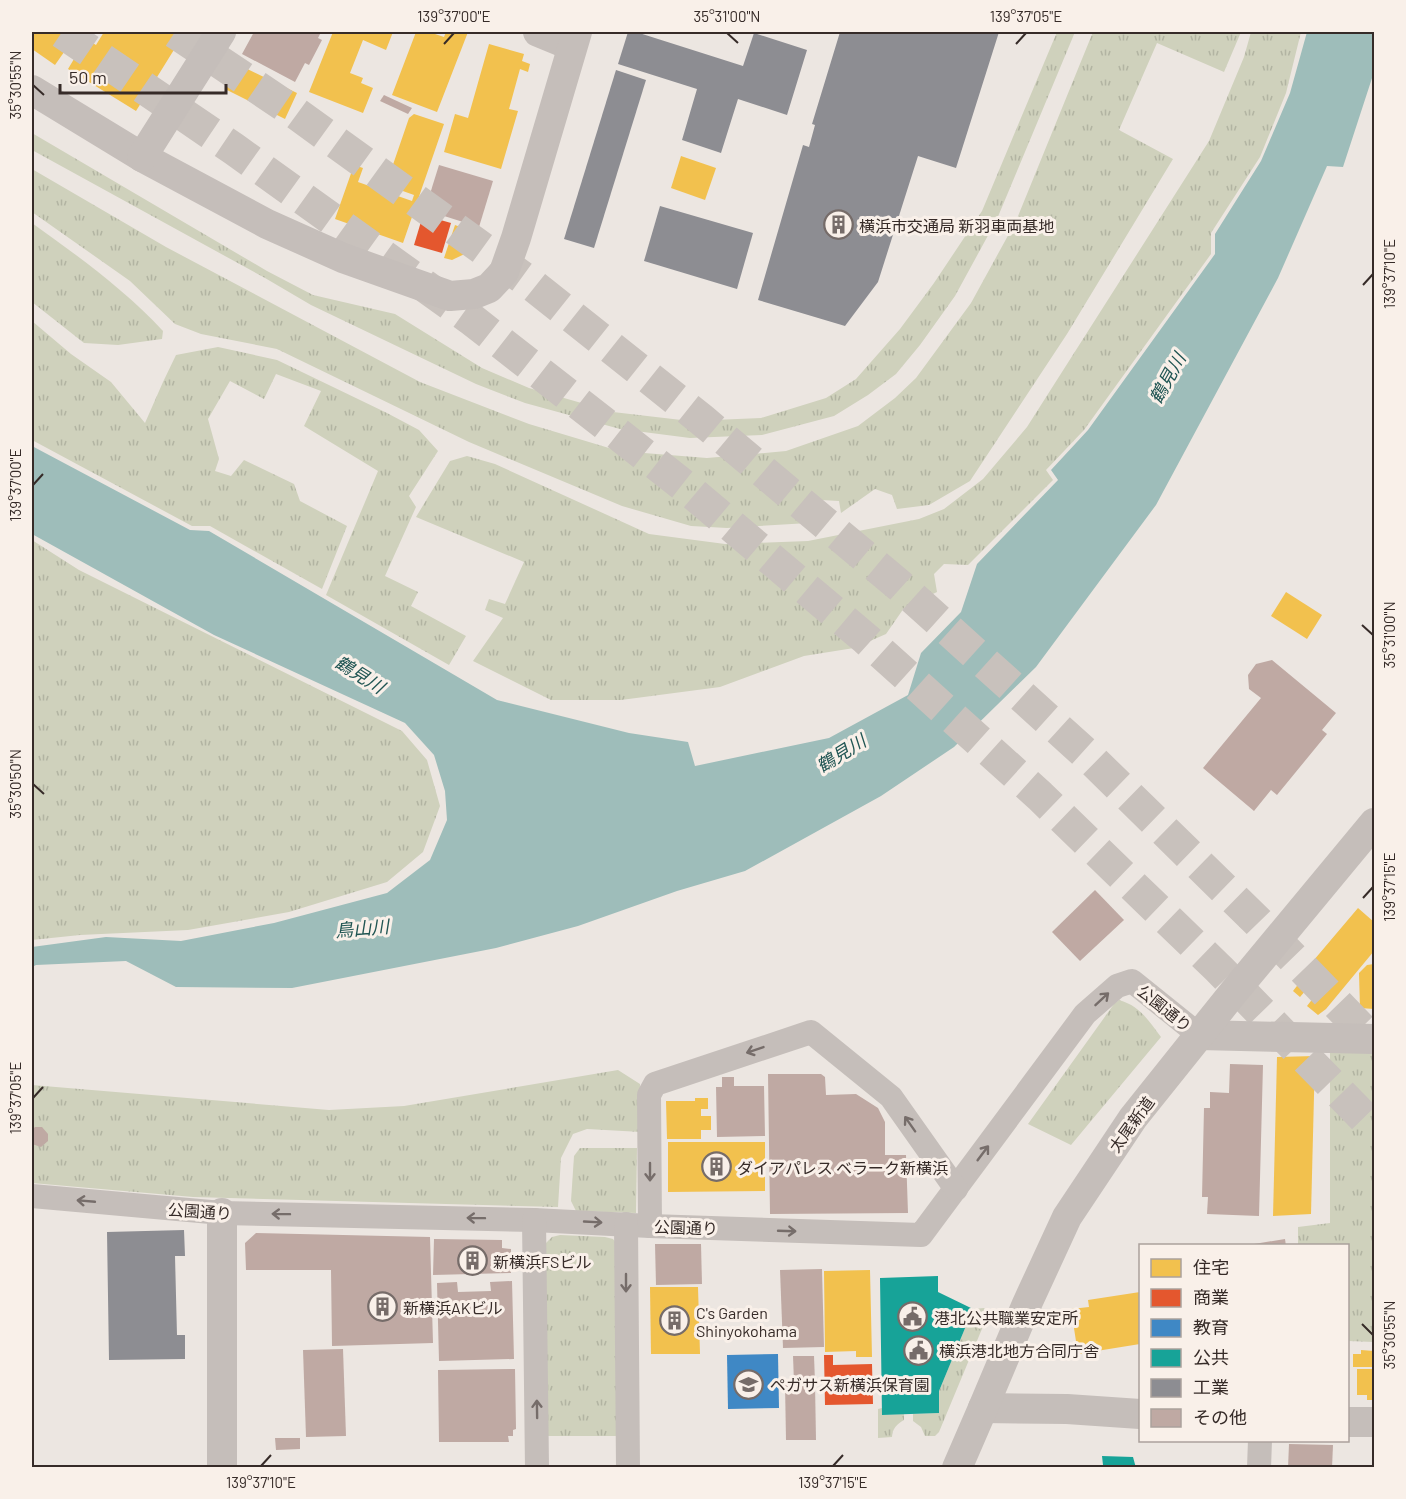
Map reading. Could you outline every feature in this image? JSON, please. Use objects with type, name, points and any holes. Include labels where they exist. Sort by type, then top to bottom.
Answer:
[{"type":"street","points":[[142,158],[221,32]]},
{"type":"street","points":[[32,90],[142,158],[267,224],[343,258],[450,296],[474,294],[489,288],[504,272],[575,39],[538,32]]},
{"type":"street","name":"太尾新道","points":[[957,1467],[1067,1216],[1133,1118],[1374,823]]},
{"type":"street","name":"公園通り","points":[[32,1196],[222,1213],[534,1220],[921,1235],[1085,1014],[1117,986],[1132,981],[1199,1035]]},
{"type":"street","points":[[628,1467],[638,1225],[649,1095],[655,1084],[811,1032],[891,1097],[956,1189]]},
{"type":"street","points":[[1199,1035],[1374,1039]]},
{"type":"street","points":[[222,1213],[222,1467]]},
{"type":"street","points":[[534,1220],[537,1467]]},
{"type":"street","points":[[983,1408],[1067,1409],[1139,1414]]},
{"type":"street","points":[[1349,1422],[1374,1422]]},
{"type":"street","points":[[1259,1467],[1260,1442]]},
{"type":"green space","points":[[1057,32],[1075,32],[997,219],[955,296],[920,345],[896,374],[834,416],[762,435],[690,438],[620,429],[525,403],[476,384],[311,305],[32,150],[32,133],[267,271],[313,295],[395,314],[482,368],[529,388],[613,412],[690,421],[761,418],[826,398],[856,379],[900,329],[982,211]]},
{"type":"green space","points":[[1093,32],[1241,32],[1224,72],[1157,43],[1119,130],[1173,159],[1067,334],[970,481],[929,505],[897,509],[892,495],[875,489],[841,513],[839,501],[821,500],[809,523],[727,528],[691,526],[622,506],[469,442],[277,349],[201,334],[175,324],[130,281],[32,212],[32,169],[166,247],[420,382],[529,424],[619,451],[707,458],[786,451],[858,426],[895,398],[916,378],[971,303],[1016,221]]},
{"type":"green space","points":[[1251,32],[1301,32],[1286,93],[1260,157],[1211,233],[1211,254],[1084,430],[1046,470],[1053,480],[968,565],[944,564],[934,574],[937,592],[904,608],[886,634],[854,648],[804,656],[720,687],[621,700],[551,700],[473,661],[503,618],[485,610],[489,599],[505,604],[524,562],[416,517],[450,461],[467,456],[495,464],[649,534],[725,544],[808,541],[919,519],[944,509],[983,479],[1027,427],[1209,141],[1244,57]]},
{"type":"green space","points":[[32,223],[133,301],[163,331],[162,339],[118,345],[84,343],[32,302]]},
{"type":"green space","points":[[32,321],[71,354],[111,382],[145,423],[176,355],[218,347],[277,360],[419,430],[438,451],[409,496],[416,507],[385,576],[418,592],[411,606],[466,636],[449,665],[326,595],[378,471],[304,426],[321,391],[276,374],[264,399],[230,381],[208,419],[219,459],[215,471],[231,476],[244,460],[294,484],[300,501],[347,526],[322,589],[210,526],[192,526],[32,440]]},
{"type":"green space","points":[[32,540],[79,570],[402,731],[427,760],[440,806],[423,852],[387,882],[289,912],[188,930],[80,935],[32,940]]},
{"type":"green space","points":[[1119,1000],[1138,1010],[1161,1037],[1071,1145],[1028,1124],[1114,1004]]},
{"type":"green space","points":[[1374,1051],[1374,1342],[1349,1341],[1349,1244],[1298,1244],[1298,1227],[1330,1223],[1330,1052]]},
{"type":"green space","points":[[618,1070],[640,1084],[641,1132],[587,1129],[573,1134],[561,1158],[558,1207],[193,1197],[32,1183],[32,1085],[329,1110],[404,1106]]},
{"type":"green space","points":[[580,1148],[637,1148],[636,1213],[576,1211],[571,1201],[574,1156]]},
{"type":"green space","points":[[560,1235],[605,1237],[613,1239],[616,1243],[619,1436],[545,1436],[546,1243],[552,1237]]},
{"type":"green space","points":[[984,1308],[989,1312],[939,1432],[935,1436],[925,1436],[921,1427],[913,1421],[913,1414],[939,1413],[939,1391],[973,1309]]},
{"type":"green space","points":[[882,1408],[882,1415],[904,1414],[904,1420],[895,1427],[892,1437],[878,1438],[878,1409]]},
{"type":"water","points":[[1307,32],[1374,32],[1374,72],[1343,167],[1327,166],[1278,278],[1156,505],[1036,667],[954,747],[881,796],[745,871],[677,891],[578,926],[496,948],[292,988],[176,987],[126,961],[32,967],[32,947],[106,937],[181,941],[274,923],[387,893],[430,860],[447,820],[445,791],[434,755],[405,723],[214,635],[32,534],[32,446],[190,530],[209,531],[497,700],[629,733],[688,742],[695,766],[829,738],[908,695],[921,653],[961,612],[977,564],[1058,480],[1051,470],[1088,430],[1215,254],[1215,234],[1261,161],[1290,93]]},
{"type":"building: 住宅","points":[[32,32],[78,32],[55,65],[32,49]]},
{"type":"building: 住宅","points":[[104,32],[185,32],[136,111],[68,69],[86,39],[96,45]]},
{"type":"building: 住宅","points":[[333,32],[393,32],[386,50],[363,40],[350,73],[363,78],[361,83],[373,88],[363,113],[309,92]]},
{"type":"building: 住宅","points":[[416,32],[429,32],[444,37],[446,32],[468,32],[437,112],[392,95]]},
{"type":"building: 住宅","points":[[489,44],[524,54],[522,61],[530,64],[528,72],[520,69],[509,109],[518,111],[501,169],[444,152],[455,114],[468,118]]},
{"type":"building: 住宅","points":[[233,62],[297,93],[285,119],[225,89],[231,76],[227,74]]},
{"type":"building: 住宅","points":[[414,114],[444,124],[403,243],[335,219],[354,165],[363,168],[358,182],[412,201],[414,195],[386,185],[409,118]]},
{"type":"building: 住宅","points":[[681,156],[716,168],[705,200],[671,188]]},
{"type":"building: 住宅","points":[[455,225],[479,234],[473,250],[452,260],[444,258]]},
{"type":"building: 住宅","points":[[1286,592],[1322,615],[1307,639],[1271,616]]},
{"type":"building: 住宅","points":[[1358,908],[1374,922],[1374,951],[1326,1009],[1318,1015],[1307,1006],[1314,997],[1306,990],[1300,997],[1293,991],[1300,982],[1297,980]]},
{"type":"building: 住宅","points":[[1374,964],[1374,1009],[1360,1008],[1359,973],[1367,965]]},
{"type":"building: 住宅","points":[[1315,1056],[1311,1214],[1273,1216],[1277,1057]]},
{"type":"building: 住宅","points":[[695,1098],[708,1098],[708,1109],[701,1109],[701,1116],[711,1116],[711,1130],[701,1130],[701,1139],[667,1139],[666,1101],[695,1101]]},
{"type":"building: 住宅","name":"ダイアパレス ベラーク新横浜","points":[[668,1142],[765,1142],[765,1191],[668,1192]]},
{"type":"building: 住宅","points":[[870,1270],[872,1357],[856,1357],[856,1351],[825,1352],[824,1271]]},
{"type":"building: 住宅","name":"C's Garden Shinyokohama","points":[[650,1287],[698,1287],[700,1354],[651,1354]]},
{"type":"building: 住宅","points":[[1139,1292],[1139,1344],[1078,1354],[1071,1309],[1089,1307],[1088,1300]]},
{"type":"building: 住宅","points":[[1361,1350],[1374,1351],[1374,1367],[1353,1367],[1353,1354],[1361,1354]]},
{"type":"building: 住宅","points":[[1357,1369],[1374,1369],[1374,1400],[1367,1400],[1367,1395],[1357,1395]]},
{"type":"building: 商業","points":[[423,215],[451,223],[442,253],[414,245]]},
{"type":"building: 商業","points":[[824,1355],[833,1355],[833,1365],[872,1364],[873,1404],[825,1405]]},
{"type":"building: 教育","points":[[778,1354],[779,1408],[728,1409],[727,1355]]},
{"type":"building: 公共","name":"横浜港北地方合同庁舎","points":[[938,1276],[938,1292],[973,1309],[939,1391],[939,1413],[882,1415],[880,1278]]},
{"type":"building: 公共","points":[[1102,1456],[1133,1457],[1136,1468],[1092,1468],[1092,1465],[1103,1465]]},
{"type":"building: 工業","points":[[628,32],[636,32],[743,66],[754,33],[807,50],[787,115],[738,99],[721,153],[682,140],[697,89],[618,64]]},
{"type":"building: 工業","name":"横浜市交通局 新羽車両基地","points":[[840,32],[999,32],[956,168],[918,156],[878,282],[845,326],[758,300],[803,145],[809,147],[815,125],[812,124]]},
{"type":"building: 工業","points":[[616,70],[646,80],[594,248],[564,239]]},
{"type":"building: 工業","points":[[660,206],[753,233],[737,289],[644,261]]},
{"type":"building: 工業","points":[[184,1230],[185,1256],[175,1256],[177,1335],[185,1335],[185,1359],[109,1360],[107,1232]]},
{"type":"building: その他","points":[[254,32],[321,32],[318,38],[322,40],[309,65],[305,63],[295,82],[242,54]]},
{"type":"building: その他","points":[[384,95],[412,108],[408,114],[380,101]]},
{"type":"building: その他","points":[[439,165],[493,181],[479,227],[425,210]]},
{"type":"building: その他","points":[[1272,660],[1336,713],[1322,730],[1327,734],[1277,795],[1271,790],[1254,811],[1203,768],[1261,698],[1249,689],[1248,675],[1256,664]]},
{"type":"building: その他","points":[[1095,890],[1124,920],[1080,961],[1052,932]]},
{"type":"building: その他","points":[[1245,917],[1252,922],[1245,931],[1239,926]]},
{"type":"building: その他","points":[[1230,1064],[1263,1065],[1259,1216],[1207,1214],[1208,1197],[1202,1197],[1204,1108],[1210,1108],[1210,1092],[1229,1093]]},
{"type":"building: その他","points":[[768,1074],[821,1074],[825,1077],[826,1095],[856,1094],[878,1108],[885,1122],[885,1155],[906,1155],[908,1213],[770,1214]]},
{"type":"building: その他","points":[[722,1077],[734,1077],[734,1086],[764,1086],[765,1136],[717,1137],[716,1087],[722,1087]]},
{"type":"building: その他","points":[[35,1127],[42,1127],[48,1134],[48,1141],[41,1147],[32,1144],[32,1130]]},
{"type":"building: その他","name":"新横浜AKビル","points":[[256,1233],[430,1237],[433,1343],[332,1346],[331,1270],[246,1270],[245,1243]]},
{"type":"building: その他","name":"新横浜FSビル","points":[[434,1239],[502,1240],[502,1248],[511,1249],[511,1273],[433,1275]]},
{"type":"building: その他","points":[[1285,1239],[1286,1244],[1254,1244]]},
{"type":"building: その他","points":[[655,1244],[701,1244],[702,1284],[656,1285]]},
{"type":"building: その他","points":[[822,1269],[824,1347],[783,1348],[780,1270]]},
{"type":"building: その他","points":[[512,1281],[514,1359],[439,1361],[437,1283],[457,1282],[458,1292],[491,1291],[490,1282]]},
{"type":"building: その他","points":[[343,1349],[346,1436],[306,1437],[303,1350]]},
{"type":"building: その他","points":[[793,1356],[814,1356],[815,1382],[794,1382]]},
{"type":"building: その他","points":[[515,1369],[516,1429],[513,1430],[513,1436],[508,1436],[509,1442],[439,1442],[438,1370]]},
{"type":"building: その他","points":[[785,1384],[815,1384],[816,1440],[786,1440]]},
{"type":"building: その他","points":[[275,1438],[300,1438],[300,1449],[276,1450]]},
{"type":"building: その他","points":[[1289,1444],[1333,1445],[1332,1468],[1288,1468]]},
{"type":"tunnel","points":[[62,32],[234,149],[471,319],[683,485],[866,639],[1040,796],[1219,969],[1374,1128]]},
{"type":"tunnel","points":[[175,32],[297,114],[530,283],[702,420],[900,586],[1086,754],[1258,922],[1374,1042]]},
{"type":"place","name":"横浜市交通局 新羽車両基地","points":[[838,225]]},
{"type":"place","name":"ダイアパレス ベラーク新横浜","points":[[716,1167]]},
{"type":"place","name":"新横浜FSビル","points":[[472,1261]]},
{"type":"place","name":"新横浜AKビル","points":[[382,1307]]},
{"type":"place","name":"港北公共職業安定所","points":[[913,1317]]},
{"type":"place","name":"C's Garden Shinyokohama","points":[[675,1321]]},
{"type":"place","name":"横浜港北地方合同庁舎","points":[[918,1350]]},
{"type":"place","name":"ペガサス新横浜保育園","points":[[749,1384]]},
{"type":"water label","name":"鶴見川","points":[[1167,378]]},
{"type":"water label","name":"鶴見川","points":[[360,674]]},
{"type":"water label","name":"鶴見川","points":[[841,753]]},
{"type":"water label","name":"鳥山川","points":[[362,928]]}]
